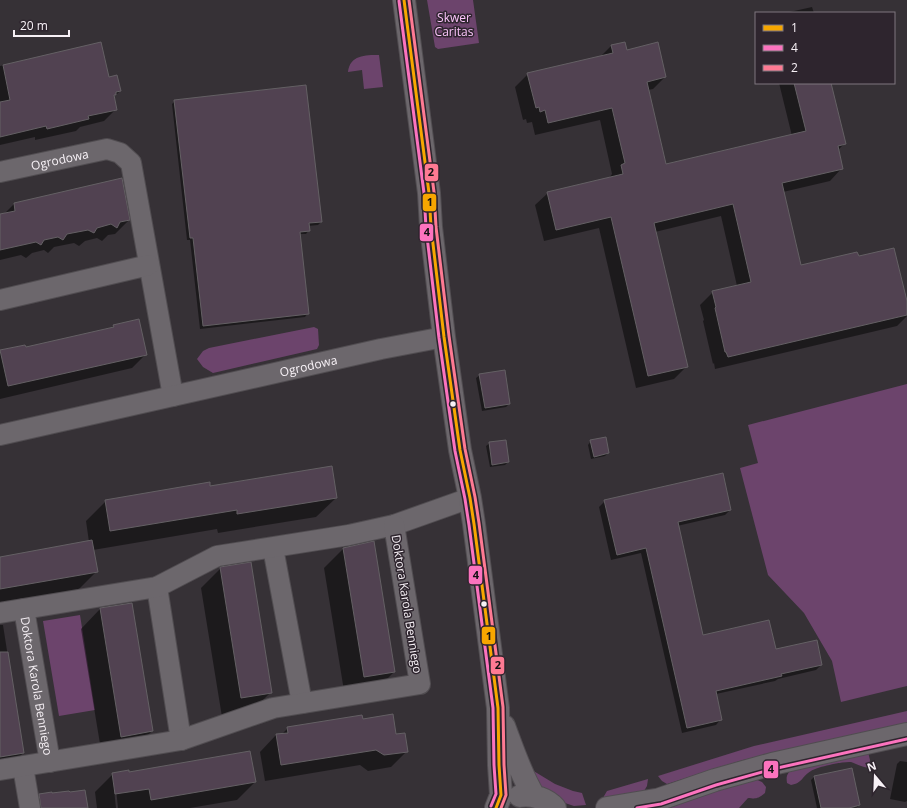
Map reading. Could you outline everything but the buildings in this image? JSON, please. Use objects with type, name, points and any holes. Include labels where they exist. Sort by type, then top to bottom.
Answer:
[{"type":"street","points":[[404,0],[429,193],[431,227],[444,337],[460,450],[470,498],[498,708],[501,795],[497,808]]},
{"type":"street","name":"Ogrodowa","points":[[0,172],[107,149],[120,153],[131,163],[173,396]]},
{"type":"street","points":[[0,300],[149,265]]},
{"type":"street","name":"Ogrodowa","points":[[0,435],[392,346],[444,337]]},
{"type":"street","name":"Doktora Karola Benniego","points":[[0,613],[157,587],[217,556],[349,535],[394,525],[470,498]]},
{"type":"street","name":"Doktora Karola Benniego","points":[[0,770],[181,740],[273,708],[420,684],[394,525]]},
{"type":"street","points":[[273,548],[302,703]]},
{"type":"street","points":[[157,587],[181,740]]},
{"type":"street","name":"Doktora Karola Benniego","points":[[24,609],[50,762]]},
{"type":"street","points":[[498,708],[516,760],[529,788],[551,804]]},
{"type":"street","points":[[607,808],[651,804],[716,780],[772,764],[907,734]]},
{"type":"street","points":[[23,766],[30,808]]},
{"type":"street","points":[[497,808],[504,802],[513,798],[524,796],[551,804]]},
{"type":"green space","name":"Skwer Caritas","points":[[427,0],[473,0],[479,43],[438,49],[435,47]]},
{"type":"green space","points":[[379,55],[383,87],[364,89],[362,70],[348,72],[349,66],[359,57]]},
{"type":"green space","points":[[314,327],[318,329],[319,345],[317,349],[213,373],[203,367],[197,359],[203,351],[209,348]]},
{"type":"green space","points":[[907,384],[907,686],[841,702],[832,661],[804,613],[768,575],[740,468],[758,463],[748,425]]},
{"type":"green space","points":[[80,615],[95,710],[59,716],[43,621]]},
{"type":"green space","points":[[907,711],[907,724],[743,760],[667,784],[658,776],[754,746]]},
{"type":"green space","points":[[868,752],[870,760],[869,768],[851,762],[837,763],[814,769],[798,783],[791,785],[787,783],[787,775],[792,769]]},
{"type":"green space","points":[[532,770],[555,784],[582,793],[586,805],[574,806],[565,803],[554,794],[541,787]]},
{"type":"green space","points":[[648,779],[647,786],[644,791],[604,802],[604,796],[607,791]]},
{"type":"green space","points":[[755,779],[762,782],[766,787],[765,793],[757,798],[748,798],[739,808],[670,808],[687,801]]},
{"type":"transit line","name":"1","points":[[404,0],[429,193],[431,227],[444,337],[460,450],[474,524],[498,708],[501,795],[496,808]]},
{"type":"transit line","name":"2","points":[[409,0],[434,192],[436,227],[449,336],[465,449],[479,523],[503,707],[506,795],[501,808]]},
{"type":"transit line","name":"4","points":[[399,1],[424,193],[426,228],[439,338],[455,451],[469,525],[493,708],[496,794],[491,806]]},
{"type":"transit line","name":"4","points":[[637,808],[661,804],[716,785],[773,769],[907,739]]}]
